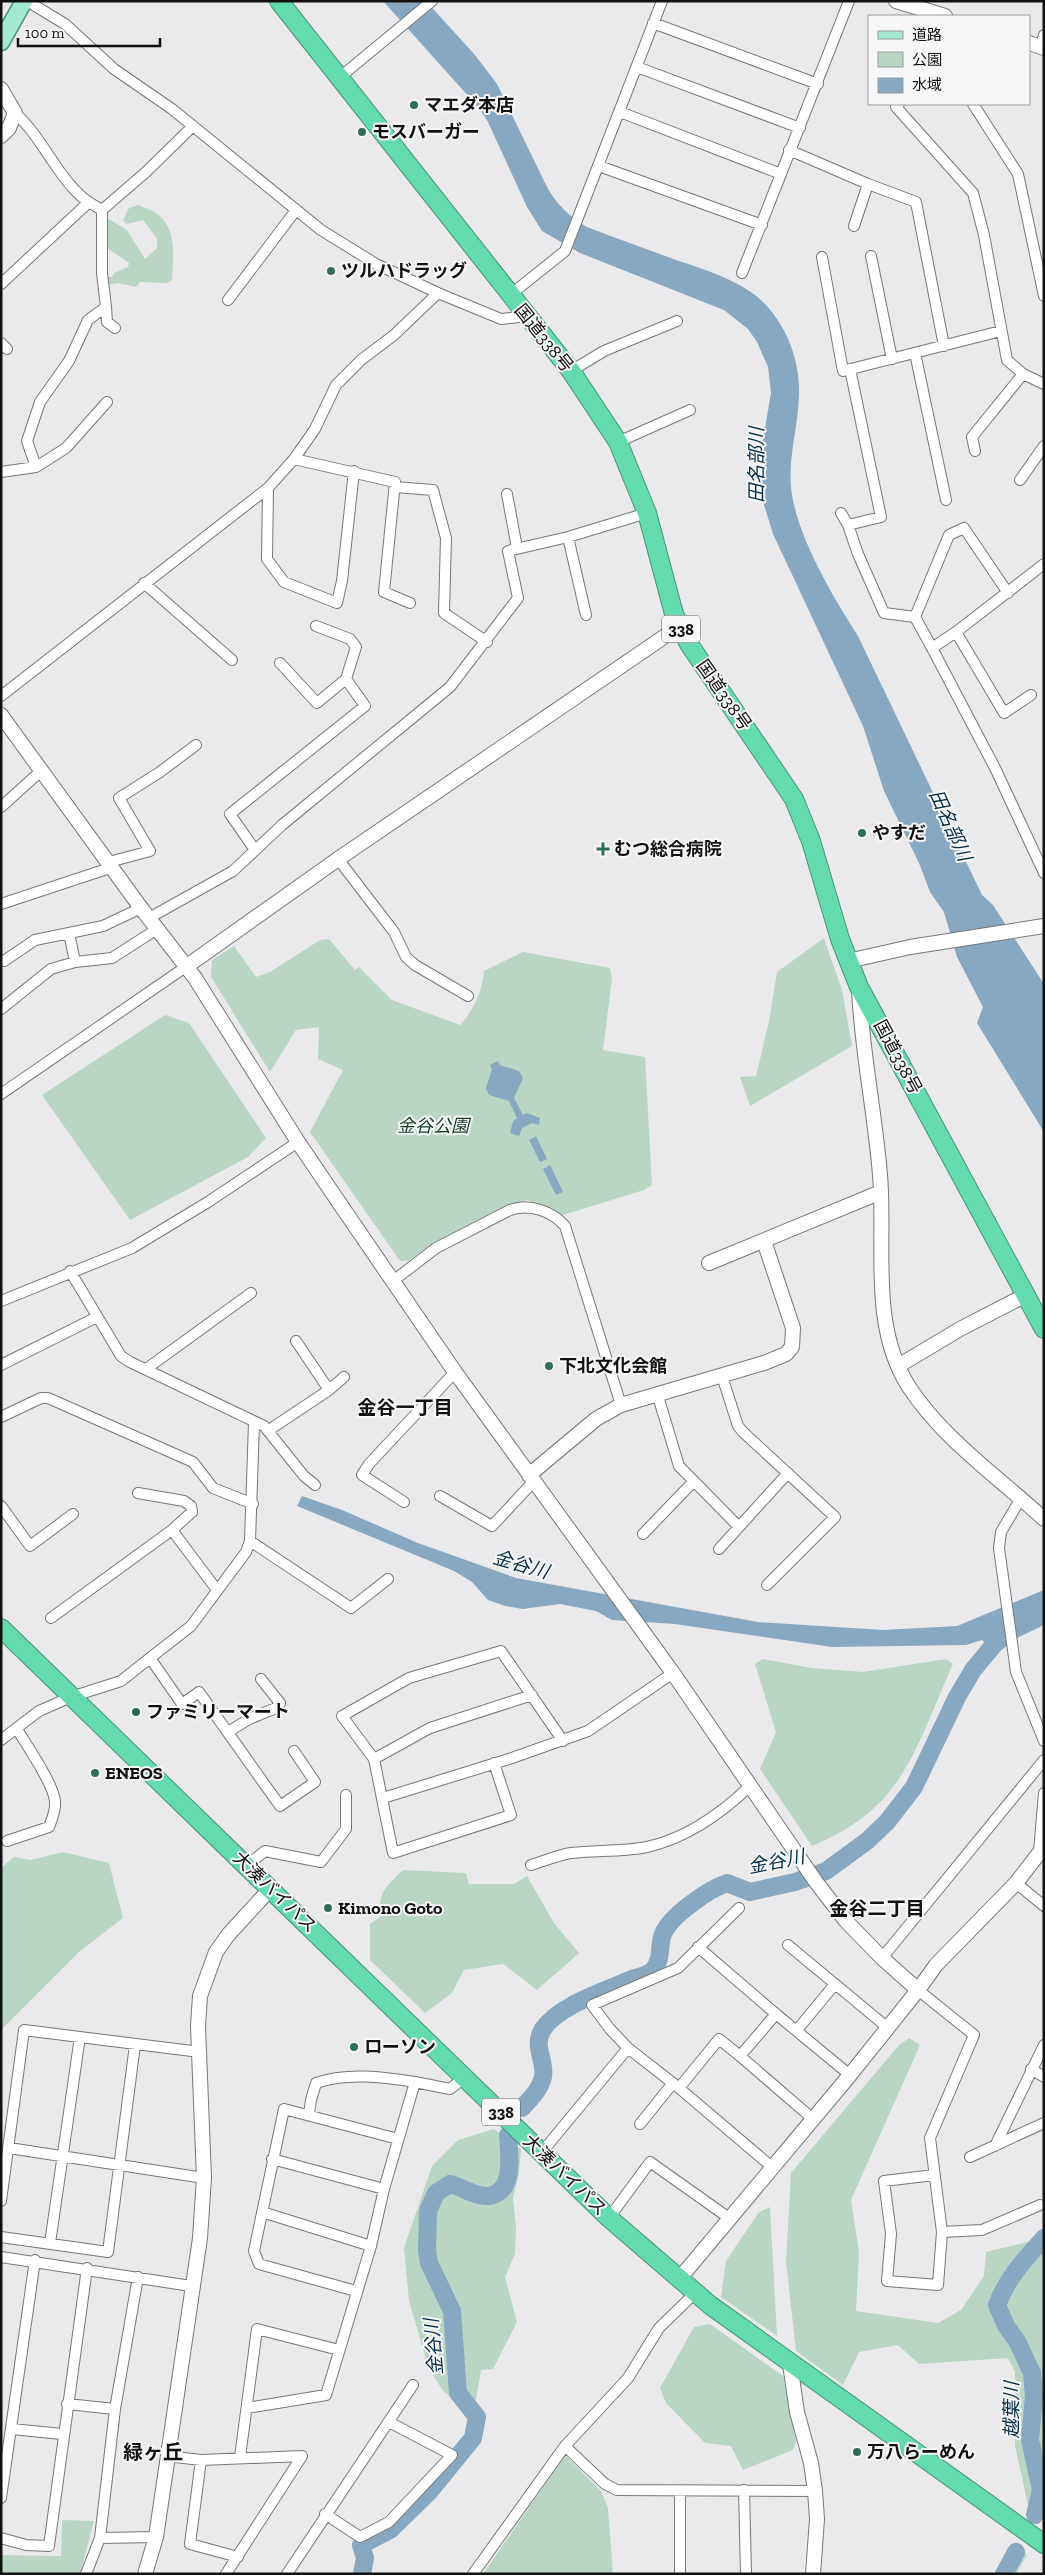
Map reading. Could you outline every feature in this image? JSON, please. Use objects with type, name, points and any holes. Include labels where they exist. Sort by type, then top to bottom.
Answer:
[{"type":"highway","name":"国道338号","points":[[279,1],[571,371],[618,442],[647,513],[667,596],[680,626],[689,644],[794,799],[810,841],[848,961],[859,987],[1044,1329]]},
{"type":"highway","name":"大湊バイパス","points":[[2,1630],[271,1888],[609,2218],[696,2292],[790,2364],[1044,2544]]},
{"type":"main road","points":[[1,42],[24,1]]},
{"type":"street","points":[[28,1],[65,24],[114,69],[172,108],[321,230],[376,264],[438,293],[501,319],[519,317],[525,314]]},
{"type":"street","points":[[339,78],[432,1]]},
{"type":"street","points":[[510,295],[565,251],[662,1]]},
{"type":"street","points":[[742,273],[762,225],[789,150],[818,84],[849,1]]},
{"type":"street","points":[[896,1],[942,15]]},
{"type":"street","points":[[654,23],[818,84]]},
{"type":"street","points":[[638,67],[800,128]]},
{"type":"street","points":[[1,89],[15,113],[31,127],[62,173],[89,202],[102,210]]},
{"type":"street","points":[[898,105],[896,107],[973,192],[984,235],[1007,360],[1023,374],[1044,384]]},
{"type":"street","points":[[974,105],[1018,174],[1044,296]]},
{"type":"street","points":[[620,112],[781,174]]},
{"type":"street","points":[[1,136],[9,128],[15,113]]},
{"type":"street","points":[[116,328],[107,322],[102,273],[102,210],[146,172],[193,126]]},
{"type":"street","points":[[789,150],[868,184],[916,202],[944,346]]},
{"type":"street","points":[[599,166],[762,225]]},
{"type":"street","points":[[854,226],[868,184]]},
{"type":"street","points":[[1,284],[89,202]]},
{"type":"street","points":[[228,300],[296,210]]},
{"type":"street","points":[[871,256],[892,359]]},
{"type":"street","points":[[822,258],[843,370],[1001,331]]},
{"type":"street","points":[[1,696],[268,488],[294,460],[315,429],[336,385],[361,360],[394,335],[438,293]]},
{"type":"street","points":[[36,467],[27,441],[40,402],[69,361],[88,320],[106,307]]},
{"type":"street","points":[[571,371],[604,351],[677,321]]},
{"type":"street","points":[[915,353],[946,500]]},
{"type":"street","points":[[848,525],[881,517],[850,369]]},
{"type":"street","points":[[976,451],[972,437],[1023,374]]},
{"type":"street","points":[[1,472],[36,467],[66,448],[107,402]]},
{"type":"street","points":[[618,442],[690,410]]},
{"type":"street","points":[[1020,480],[1044,446]]},
{"type":"street","points":[[294,460],[354,471],[395,482],[384,592],[410,603]]},
{"type":"street","points":[[268,488],[267,560],[284,582],[337,603],[342,581],[354,471]]},
{"type":"street","points":[[395,487],[433,490],[446,538],[444,613],[487,642]]},
{"type":"street","points":[[507,494],[517,548]]},
{"type":"street","points":[[1,1009],[51,969],[75,962],[112,958],[149,918],[233,871],[282,825],[450,688],[487,642],[518,598],[508,551],[568,537],[647,513]]},
{"type":"street","points":[[841,513],[848,525],[858,554],[884,613],[915,617]]},
{"type":"street","points":[[915,617],[949,535],[964,528],[1008,593]]},
{"type":"street","points":[[568,537],[586,615]]},
{"type":"street","points":[[932,648],[956,632],[1043,565]]},
{"type":"street","points":[[144,583],[232,660]]},
{"type":"street","points":[[915,617],[995,768],[1044,873]]},
{"type":"street","points":[[280,663],[317,703],[346,679],[356,646],[350,639],[316,626]]},
{"type":"street","points":[[1,1094],[338,859],[680,626]]},
{"type":"street","points":[[956,632],[1004,713],[1030,695]]},
{"type":"street","points":[[254,850],[230,814],[365,706],[346,679]]},
{"type":"street","points":[[1,715],[149,918],[187,966],[298,1142],[455,1372],[673,1673],[816,1882],[846,1921],[882,1958],[974,2036],[930,2138],[942,2232],[938,2286],[887,2281],[891,2234],[884,2181],[934,2175]]},
{"type":"street","points":[[1,904],[150,851],[118,798],[160,772],[196,745]]},
{"type":"street","points":[[1,807],[42,770]]},
{"type":"street","points":[[338,859],[394,932],[406,956],[468,996]]},
{"type":"street","points":[[4,961],[36,940],[149,918]]},
{"type":"street","points":[[848,961],[910,947],[1044,926]]},
{"type":"street","points":[[69,933],[75,962]]},
{"type":"street","points":[[859,987],[861,1030],[881,1192],[883,1296],[888,1335],[898,1366],[908,1385],[938,1424],[1044,1519]]},
{"type":"street","points":[[1,1301],[70,1271],[132,1248],[208,1202],[298,1142]]},
{"type":"street","points":[[709,1263],[881,1192]]},
{"type":"street","points":[[393,1280],[436,1248],[502,1214],[517,1208],[540,1210],[565,1226],[621,1405]]},
{"type":"street","points":[[440,1496],[492,1526],[532,1478],[596,1419],[621,1405],[657,1393],[722,1376],[776,1359],[792,1347],[793,1328],[764,1241]]},
{"type":"street","points":[[70,1271],[121,1356],[269,1430],[304,1476],[315,1485]]},
{"type":"street","points":[[146,1369],[251,1293]]},
{"type":"street","points":[[898,1366],[967,1325],[1026,1295]]},
{"type":"street","points":[[1,1364],[97,1317]]},
{"type":"street","points":[[296,1341],[329,1390]]},
{"type":"street","points":[[404,1502],[362,1475],[369,1464],[455,1372]]},
{"type":"street","points":[[722,1376],[738,1426],[835,1517],[767,1585]]},
{"type":"street","points":[[269,1430],[329,1390],[344,1377]]},
{"type":"street","points":[[657,1393],[679,1466],[738,1527]]},
{"type":"street","points":[[1,1417],[41,1398],[48,1398],[193,1462],[214,1488],[253,1504]]},
{"type":"street","points":[[1,1740],[39,1711],[71,1697],[121,1681],[191,1626],[246,1552],[250,1541],[253,1504],[254,1423]]},
{"type":"street","points":[[719,1549],[788,1472]]},
{"type":"street","points":[[643,1534],[693,1482]]},
{"type":"street","points":[[51,1618],[172,1530],[192,1512],[191,1506],[184,1501],[138,1493]]},
{"type":"street","points":[[1021,1498],[1001,1532],[999,1548],[1020,1688],[1044,1742]]},
{"type":"street","points":[[1,1506],[30,1546],[73,1514]]},
{"type":"street","points":[[172,1530],[217,1590]]},
{"type":"street","points":[[250,1541],[351,1608],[388,1579]]},
{"type":"street","points":[[494,1764],[511,1815],[393,1853],[374,1759],[342,1716],[409,1678],[501,1651],[563,1741]]},
{"type":"street","points":[[150,1658],[182,1704],[199,1692],[280,1806],[315,1782],[294,1751]]},
{"type":"street","points":[[383,1798],[494,1764],[588,1731],[673,1673]]},
{"type":"street","points":[[228,1732],[250,1719],[276,1708],[280,1703],[261,1680]]},
{"type":"street","points":[[374,1759],[430,1728],[532,1696]]},
{"type":"street","points":[[7,1841],[49,1827],[55,1812],[55,1800],[41,1769],[17,1729]]},
{"type":"street","points":[[882,1958],[1044,1760]]},
{"type":"street","points":[[531,1865],[570,1853],[639,1848],[670,1840],[694,1830],[729,1806],[751,1785]]},
{"type":"street","points":[[680,2278],[850,2075],[936,1965],[1016,1883],[1042,1849],[1044,1794]]},
{"type":"street","points":[[247,1865],[264,1851],[321,1862],[346,1829],[346,1795]]},
{"type":"street","points":[[1016,1883],[1044,1906]]},
{"type":"street","points":[[145,2574],[156,2536],[191,2286],[200,2238],[204,2178],[198,2026],[200,1996],[206,1974],[216,1952],[228,1935],[271,1888]]},
{"type":"street","points":[[739,1908],[678,1968],[592,2005],[628,2048],[772,2167]]},
{"type":"street","points":[[788,1944],[888,2028]]},
{"type":"street","points":[[698,1947],[850,2075]]},
{"type":"street","points":[[797,2030],[835,1984]]},
{"type":"street","points":[[740,2056],[776,2014]]},
{"type":"street","points":[[1,2201],[24,2030],[200,2052]]},
{"type":"street","points":[[50,2243],[80,2037]]},
{"type":"street","points":[[640,2124],[719,2039],[813,2119]]},
{"type":"street","points":[[1,2237],[108,2252],[135,2045]]},
{"type":"street","points":[[995,2146],[1044,2045]]},
{"type":"street","points":[[542,2152],[628,2048]]},
{"type":"street","points":[[1032,2069],[1044,2077]]},
{"type":"street","points":[[310,2114],[311,2100],[316,2083],[328,2079],[378,2077],[450,2089],[465,2077]]},
{"type":"street","points":[[247,2408],[326,2395],[370,2246],[384,2189],[415,2082]]},
{"type":"street","points":[[356,2291],[260,2264],[254,2251],[284,2109],[310,2114],[398,2138]]},
{"type":"street","points":[[970,2157],[1044,2123]]},
{"type":"street","points":[[9,2148],[204,2178]]},
{"type":"street","points":[[272,2160],[384,2189]]},
{"type":"street","points":[[609,2218],[650,2162],[729,2218]]},
{"type":"street","points":[[942,2232],[982,2230],[1040,2205]]},
{"type":"street","points":[[262,2212],[370,2246]]},
{"type":"street","points":[[1,2257],[35,2260],[191,2286]]},
{"type":"street","points":[[1,2498],[35,2260]]},
{"type":"street","points":[[1,2538],[26,2545],[48,2546],[62,2434],[87,2268]]},
{"type":"street","points":[[86,2574],[100,2538],[115,2409],[138,2277]]},
{"type":"street","points":[[473,2574],[565,2446],[628,2378],[659,2328],[696,2292]]},
{"type":"street","points":[[240,2457],[257,2329],[339,2350]]},
{"type":"street","points":[[790,2364],[797,2412],[811,2463],[815,2491],[817,2519],[813,2574]]},
{"type":"street","points":[[287,2574],[325,2514],[414,2385]]},
{"type":"street","points":[[67,2404],[115,2409]]},
{"type":"street","points":[[325,2514],[360,2537],[389,2522],[452,2455],[389,2422]]},
{"type":"street","points":[[12,2429],[62,2434]]},
{"type":"street","points":[[565,2446],[606,2484],[617,2490],[680,2492],[744,2490],[815,2491]]},
{"type":"street","points":[[166,2456],[201,2460],[302,2456],[226,2574]]},
{"type":"street","points":[[201,2460],[190,2544],[238,2557]]},
{"type":"street","points":[[744,2490],[746,2574]]},
{"type":"street","points":[[680,2492],[680,2574]]},
{"type":"street","points":[[100,2538],[156,2536]]},
{"type":"green space","points":[[138,205],[152,210],[163,219],[168,227],[173,244],[172,280],[167,283],[140,282],[136,287],[118,283],[108,285],[105,277],[112,277],[114,273],[128,267],[129,263],[97,241],[98,222],[107,218],[127,230],[145,259],[157,248],[157,238],[143,220],[126,224],[123,220],[129,208]]},
{"type":"green space","points":[[824,938],[842,990],[852,1046],[750,1106],[740,1077],[756,1076],[769,1021],[777,972]]},
{"type":"green space","name":"金谷公園","points":[[329,939],[355,970],[359,967],[392,1000],[460,1025],[469,1014],[476,1000],[482,985],[484,971],[523,952],[610,968],[612,979],[603,1050],[645,1057],[652,1185],[644,1190],[563,1215],[527,1200],[515,1203],[433,1243],[408,1261],[400,1261],[310,1132],[343,1070],[318,1059],[319,1027],[296,1030],[270,1072],[211,977],[212,960],[234,946],[256,977],[270,972],[320,940]]},
{"type":"green space","points":[[165,1015],[189,1023],[266,1138],[248,1157],[130,1220],[42,1095]]},
{"type":"green space","points":[[763,1659],[812,1668],[863,1672],[946,1659],[953,1664],[920,1741],[899,1778],[887,1794],[874,1808],[853,1825],[812,1846],[760,1769],[776,1732],[755,1664]]},
{"type":"green space","points":[[63,1852],[109,1863],[123,1918],[79,1952],[1,2030],[1,1868],[14,1857],[31,1860]]},
{"type":"green space","points":[[403,1870],[466,1873],[469,1884],[514,1884],[527,1876],[554,1923],[579,1953],[537,1990],[503,1964],[464,1970],[452,1993],[425,2013],[370,1960],[370,1924],[381,1916],[380,1908],[384,1890]]},
{"type":"green space","points":[[909,2038],[920,2045],[851,2200],[859,2252],[856,2311],[938,2323],[961,2310],[984,2276],[986,2252],[1031,2241],[1044,2227],[1044,2517],[1028,2505],[1015,2446],[1015,2372],[1008,2358],[919,2364],[898,2345],[859,2352],[843,2385],[796,2351],[786,2261],[791,2173],[899,2045]]},
{"type":"green space","points":[[494,2129],[521,2149],[519,2174],[513,2198],[516,2227],[515,2254],[505,2277],[517,2322],[493,2369],[481,2370],[476,2400],[461,2405],[443,2391],[429,2369],[409,2301],[404,2248],[432,2166],[458,2140]]},
{"type":"green space","points":[[770,2207],[777,2336],[721,2297],[726,2261],[759,2212]]},
{"type":"green space","points":[[710,2324],[783,2376],[796,2441],[793,2450],[743,2470],[731,2446],[705,2443],[666,2403],[660,2388],[694,2327]]},
{"type":"green space","points":[[565,2455],[601,2491],[608,2508],[613,2574],[483,2574]]},
{"type":"green space","points":[[62,2520],[94,2521],[80,2574],[1,2574],[1,2555],[61,2556]]},
{"type":"green space","points":[[1015,2546],[1027,2555],[1016,2574],[998,2574]]},
{"type":"water","points":[[383,1],[426,1],[475,55],[497,84],[547,187],[570,215],[587,227],[728,279],[755,295],[765,304],[781,326],[793,352],[799,379],[798,406],[791,459],[791,486],[797,517],[811,553],[829,588],[858,636],[982,895],[993,905],[1044,984],[1044,1132],[977,1023],[983,1007],[957,957],[944,912],[930,892],[919,863],[884,791],[863,726],[773,534],[764,505],[761,471],[763,440],[771,393],[768,367],[757,342],[748,329],[724,310],[580,253],[542,231],[527,207],[487,120],[478,107]]},
{"type":"water","points":[[498,1061],[500,1065],[519,1071],[523,1078],[514,1098],[523,1115],[527,1113],[540,1118],[539,1125],[532,1123],[522,1128],[519,1136],[510,1133],[513,1121],[517,1118],[509,1101],[489,1095],[486,1088],[492,1069],[490,1065]]},
{"type":"water","points":[[536,1136],[547,1159],[540,1162],[529,1140]]},
{"type":"water","points":[[550,1165],[563,1192],[556,1195],[543,1169]]},
{"type":"water","points":[[302,1496],[342,1510],[418,1543],[516,1578],[758,1622],[883,1630],[957,1626],[1044,1590],[1044,1625],[1017,1638],[995,1655],[982,1640],[966,1645],[832,1647],[675,1624],[612,1620],[596,1611],[560,1604],[523,1609],[505,1606],[488,1600],[472,1582],[454,1571],[297,1506]]},
{"type":"waterway","name":"金谷川","points":[[522,2108],[542,2082],[543,2065],[539,2041],[543,2029],[550,2020],[571,2006],[632,1979],[646,1975],[653,1970],[658,1961],[663,1934],[667,1927],[673,1919],[691,1904],[710,1891],[727,1883],[750,1892],[795,1882],[826,1871],[867,1841],[887,1822],[914,1787],[957,1697],[973,1670],[1011,1624],[1044,1607]]},
{"type":"waterway","name":"金谷川","points":[[362,2574],[365,2558],[361,2545],[390,2530],[429,2492],[473,2438],[477,2417],[458,2393],[452,2311],[429,2263],[427,2251],[428,2211],[436,2193],[450,2184],[483,2196],[497,2193],[503,2188],[509,2171],[508,2135]]},
{"type":"waterway","name":"越葉川","points":[[1035,2515],[1041,2490],[1030,2440],[1034,2396],[1032,2373],[1017,2341],[1006,2326],[997,2305],[1011,2277],[1044,2238]]},
{"type":"waterway","name":"越葉川","points":[[1004,2574],[1016,2552]]},
{"type":"place","name":"マエダ本店","points":[[414,105]]},
{"type":"place","name":"モスバーガー","points":[[362,132]]},
{"type":"place","name":"ツルハドラッグ","points":[[331,271]]},
{"type":"place","name":"やすだ","points":[[862,833]]},
{"type":"place","name":"むつ総合病院","points":[[603,849]]},
{"type":"place","name":"下北文化会館","points":[[549,1366]]},
{"type":"place","name":"ファミリーマート","points":[[136,1712]]},
{"type":"place","name":"ENEOS","points":[[95,1773]]},
{"type":"place","name":"Kimono Goto","points":[[328,1908]]},
{"type":"place","name":"ローソン","points":[[354,2047]]},
{"type":"place","name":"万八らーめん","points":[[857,2452]]},
{"type":"district","name":"金谷一丁目","points":[[405,1407]]},
{"type":"district","name":"金谷二丁目","points":[[877,1908]]},
{"type":"district","name":"緑ヶ丘","points":[[153,2452]]},
{"type":"water label","name":"田名部川","points":[[756,465]]},
{"type":"water label","name":"田名部川","points":[[951,825]]}]
